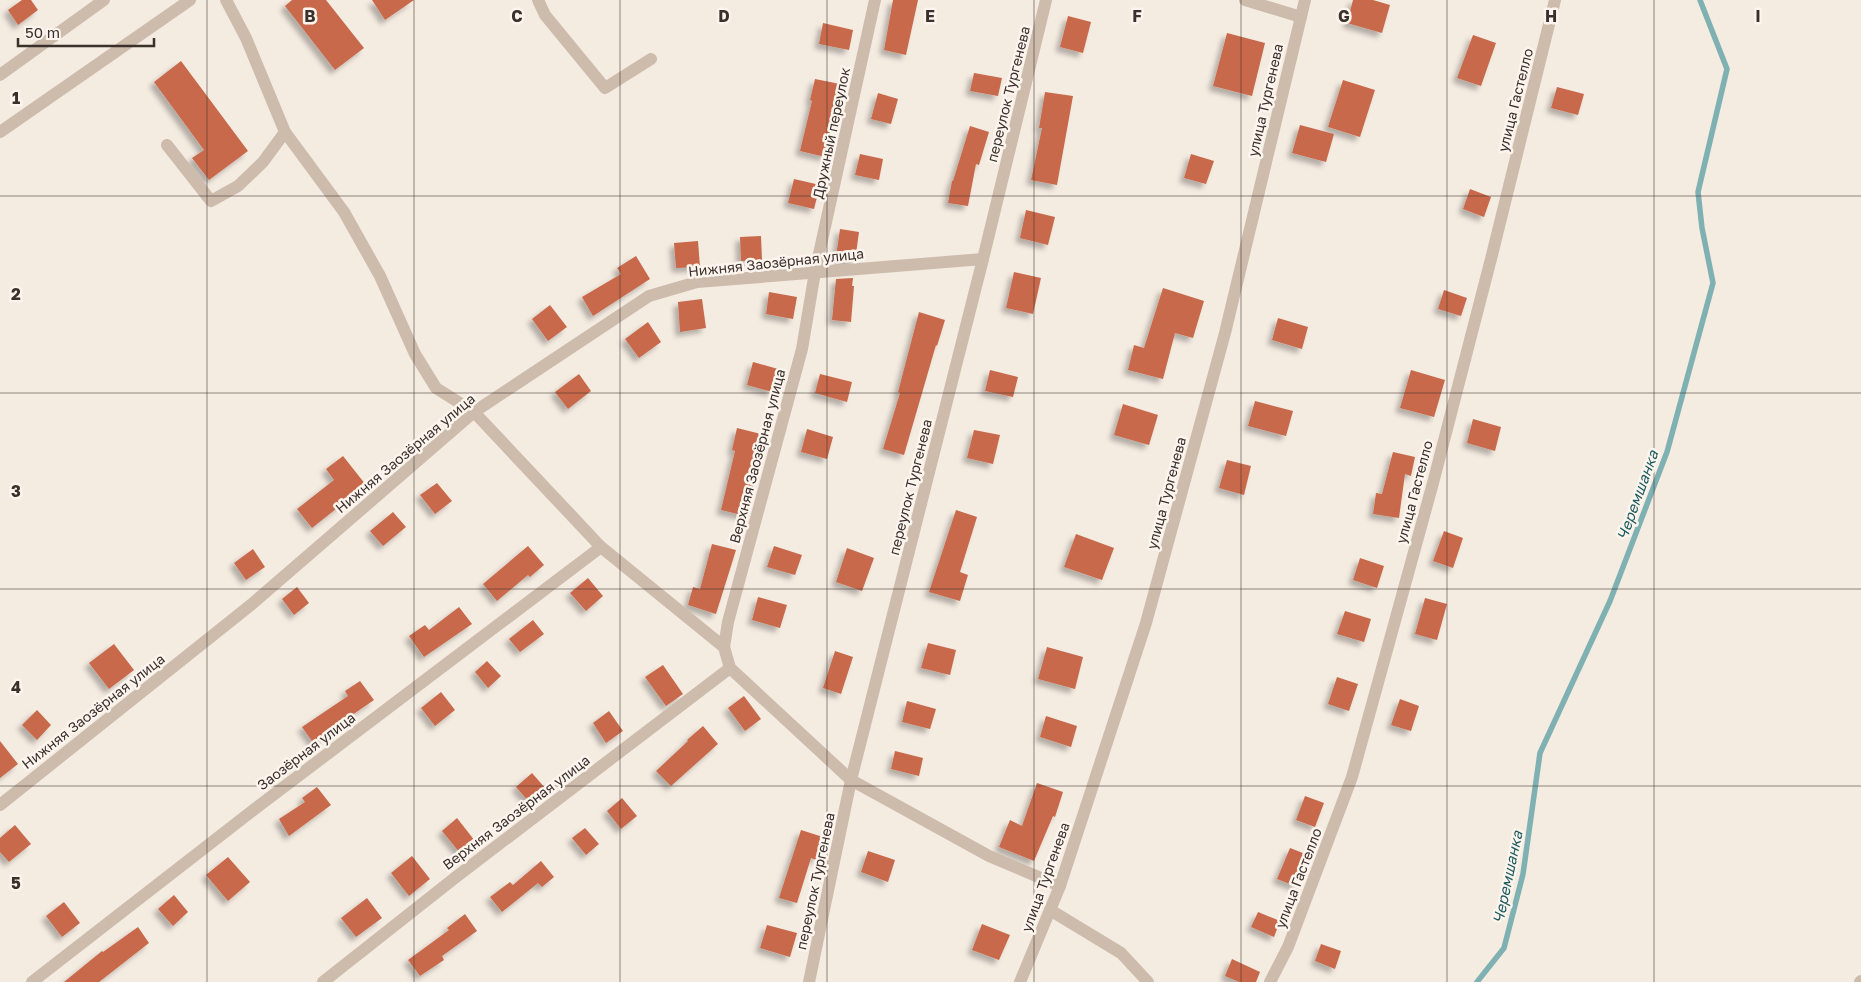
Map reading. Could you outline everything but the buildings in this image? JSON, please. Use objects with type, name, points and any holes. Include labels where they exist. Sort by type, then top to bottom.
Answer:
[{"type":"street","points":[[0,75],[104,0]]},
{"type":"street","points":[[0,132],[190,0]]},
{"type":"street","points":[[226,0],[246,38],[285,132],[344,212],[380,276],[414,354],[436,388],[474,412],[601,547],[724,647],[730,668],[851,780],[989,856],[1060,886]]},
{"type":"street","points":[[538,0],[545,16],[605,88],[651,60]]},
{"type":"street","name":"Дружный переулок","points":[[816,272],[875,0]]},
{"type":"street","name":"переулок Тургенева","points":[[810,982],[851,780],[983,259],[1046,0]]},
{"type":"street","points":[[1245,0],[1301,17]]},
{"type":"street","name":"улица Тургенева","points":[[1020,982],[1060,886],[1146,623],[1225,333],[1305,0]]},
{"type":"street","name":"улица Гастелло","points":[[1270,982],[1288,947],[1352,777],[1438,464],[1555,0]]},
{"type":"street","points":[[167,145],[211,201],[238,186],[263,162],[285,132]]},
{"type":"street","name":"Нижняя Заозёрная улица","points":[[0,804],[252,604],[474,412],[649,296],[696,282],[983,259]]},
{"type":"street","name":"Верхняя Заозёрная улица","points":[[724,647],[728,622],[802,349],[816,272]]},
{"type":"street","name":"Заозёрная улица","points":[[32,982],[256,808],[601,547]]},
{"type":"street","name":"Верхняя Заозёрная улица","points":[[323,982],[456,877],[730,668]]},
{"type":"street","points":[[1050,910],[1121,953],[1148,982]]},
{"type":"waterway","name":"Черемшанка","points":[[1477,982],[1504,948],[1523,874],[1540,753],[1610,601],[1667,452],[1713,283],[1702,228],[1698,192],[1727,69],[1700,0]]}]
